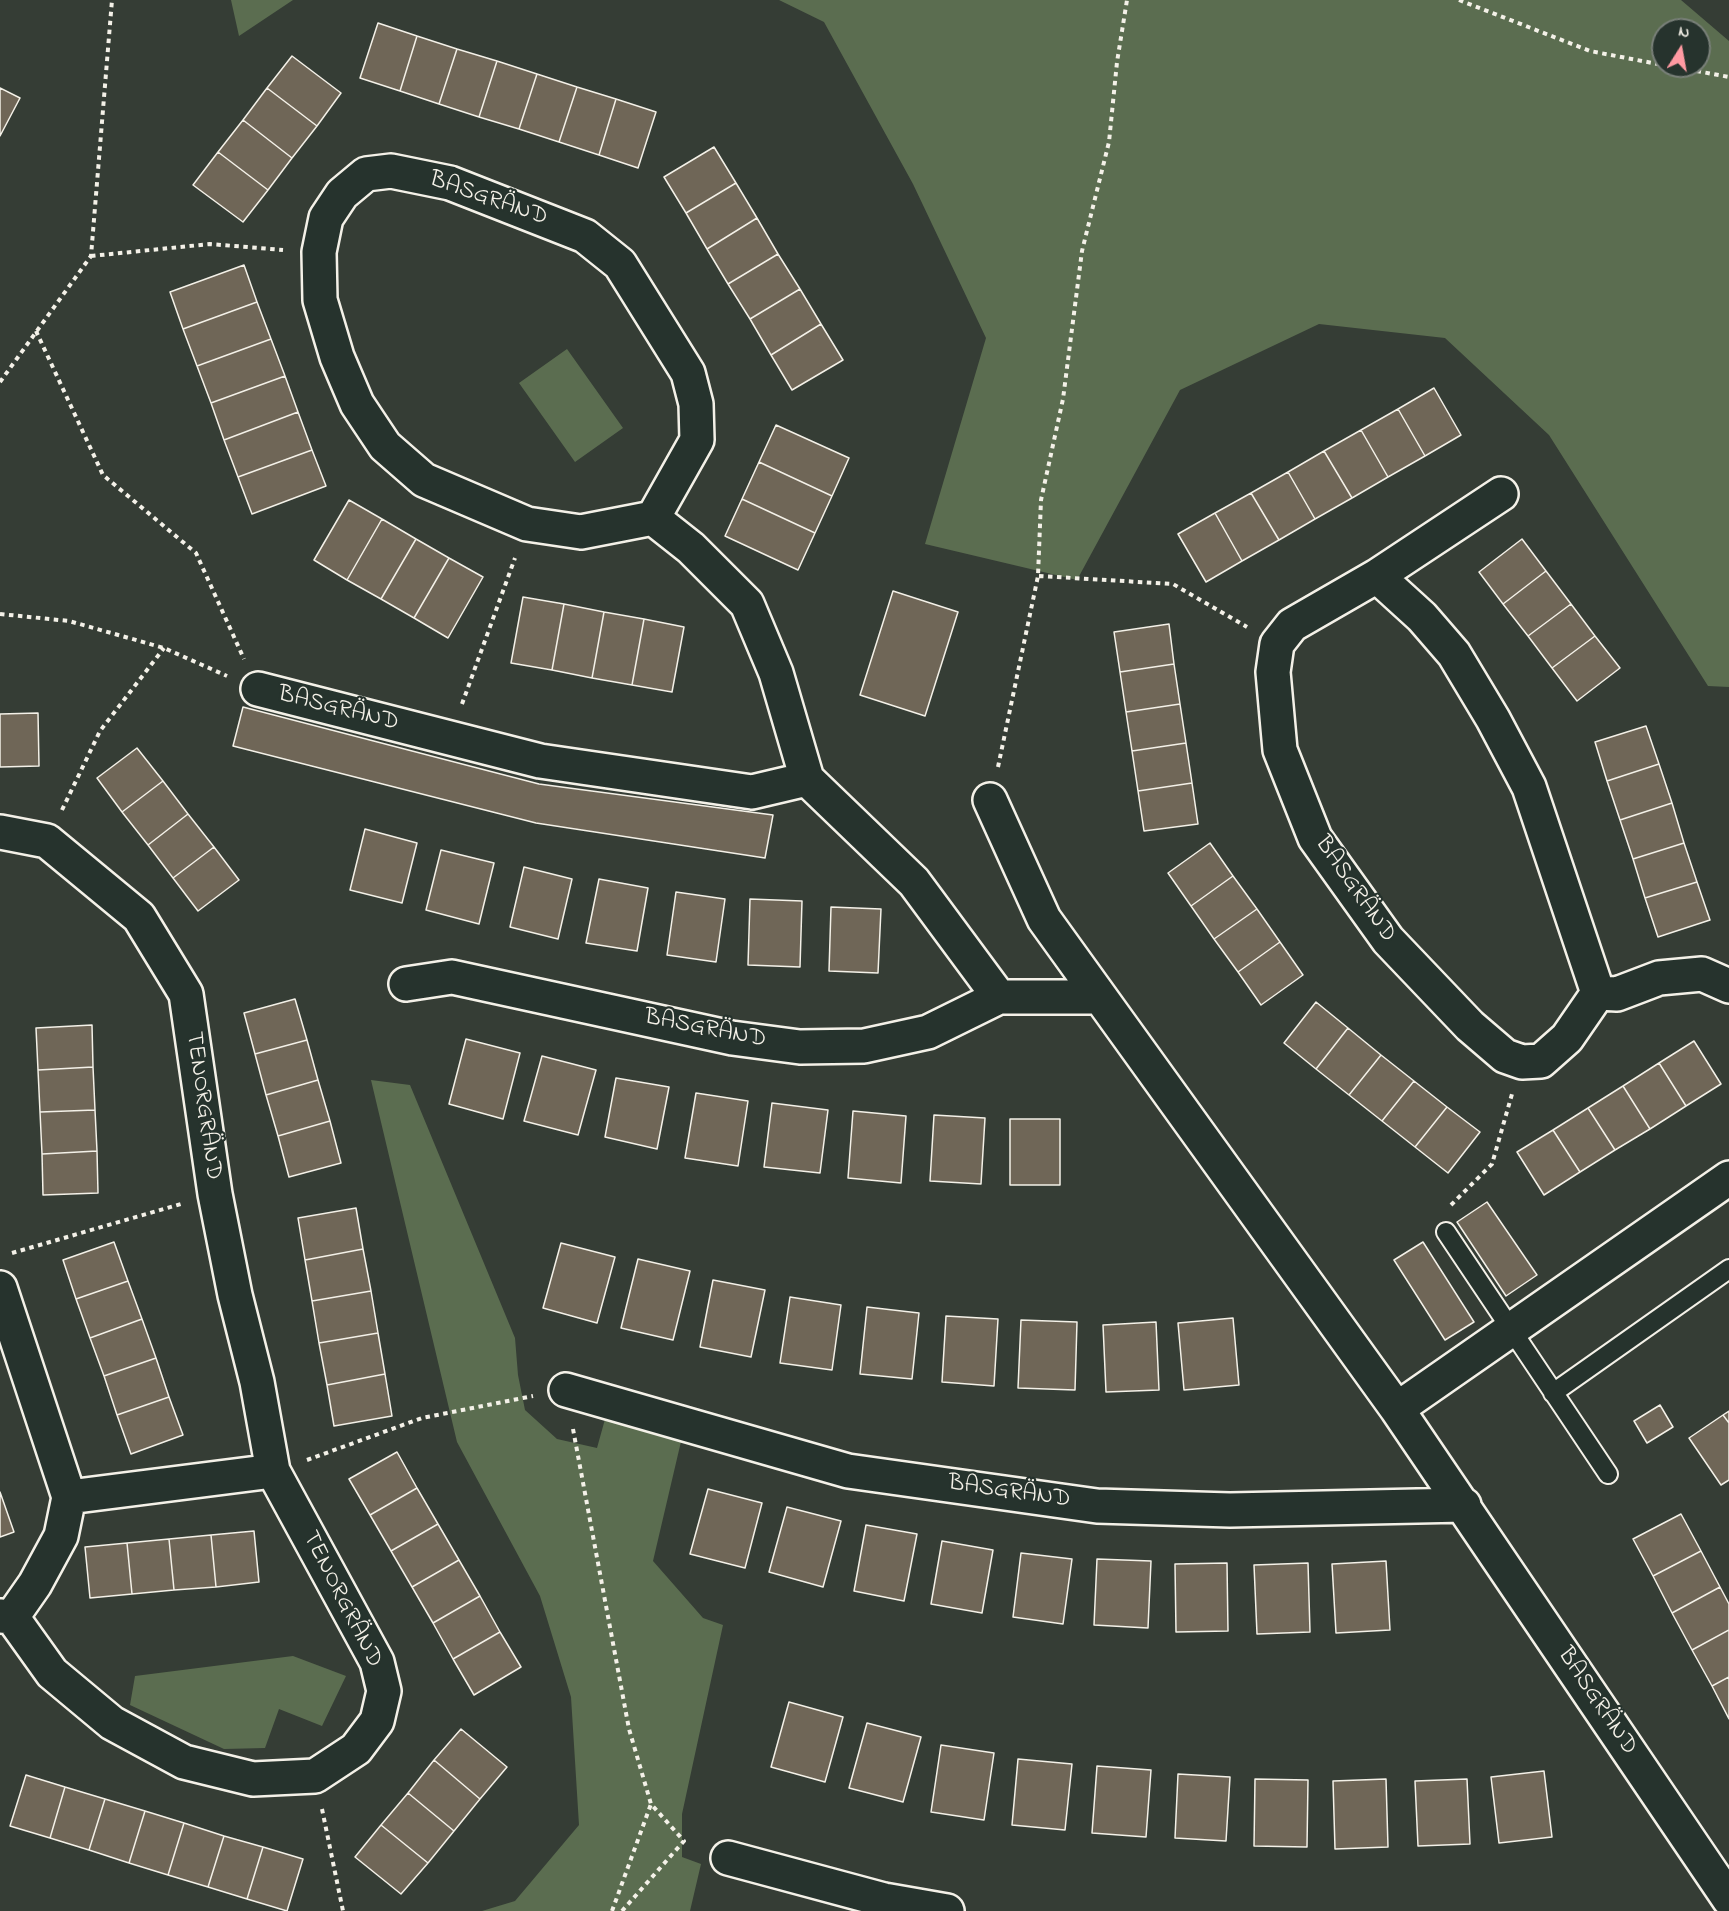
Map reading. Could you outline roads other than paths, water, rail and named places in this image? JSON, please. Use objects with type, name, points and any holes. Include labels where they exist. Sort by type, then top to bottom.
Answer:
[{"type":"street","name":"BASGRÄND","points":[[391,171],[450,183],[517,207],[585,236],[620,264],[688,373],[696,404],[697,440],[653,518],[581,532],[527,524],[424,480],[385,446],[357,404],[337,357],[320,300],[319,252],[326,218],[342,194],[366,174],[391,171]]},
{"type":"street","points":[[1501,494],[1377,576],[1422,617],[1454,654],[1529,787],[1598,993],[1617,994],[1659,978],[1702,974],[1729,986]]},
{"type":"street","points":[[653,518],[691,548],[747,604],[776,673],[807,779],[914,882],[999,997]]},
{"type":"street","name":"BASGRÄND","points":[[1377,576],[1292,625],[1277,644],[1274,672],[1280,750],[1315,838],[1388,940],[1470,1026],[1505,1056],[1522,1062],[1541,1061],[1567,1038],[1598,993]]},
{"type":"street","name":"BASGRÄND","points":[[258,689],[540,761],[752,792],[807,779]]},
{"type":"street","name":"BASGRÄND","points":[[990,800],[1044,919],[1397,1409],[1729,1899]]},
{"type":"street","name":"TENORGRÄND","points":[[0,832],[47,840],[140,916],[186,994],[215,1194],[235,1295],[257,1382],[273,1471],[376,1662],[384,1691],[377,1721],[356,1749],[315,1776],[253,1779],[184,1762],[112,1723],[52,1673],[6,1617]]},
{"type":"street","name":"BASGRÄND","points":[[406,984],[452,977],[732,1038],[800,1047],[864,1046],[928,1032],[999,997],[1100,997]]},
{"type":"street","points":[[1397,1409],[1729,1178]]},
{"type":"street","points":[[0,1288],[69,1497],[61,1536],[34,1584],[6,1617]]},
{"type":"street","name":"BASGRÄND","points":[[566,1390],[848,1471],[1097,1506],[1230,1510],[1464,1505]]},
{"type":"street","points":[[69,1497],[273,1471]]},
{"type":"street","points":[[728,1858],[884,1900],[947,1911]]},
{"type":"lane","points":[[1446,1232],[1608,1474]]},
{"type":"lane","points":[[1554,1393],[1729,1269]]}]
